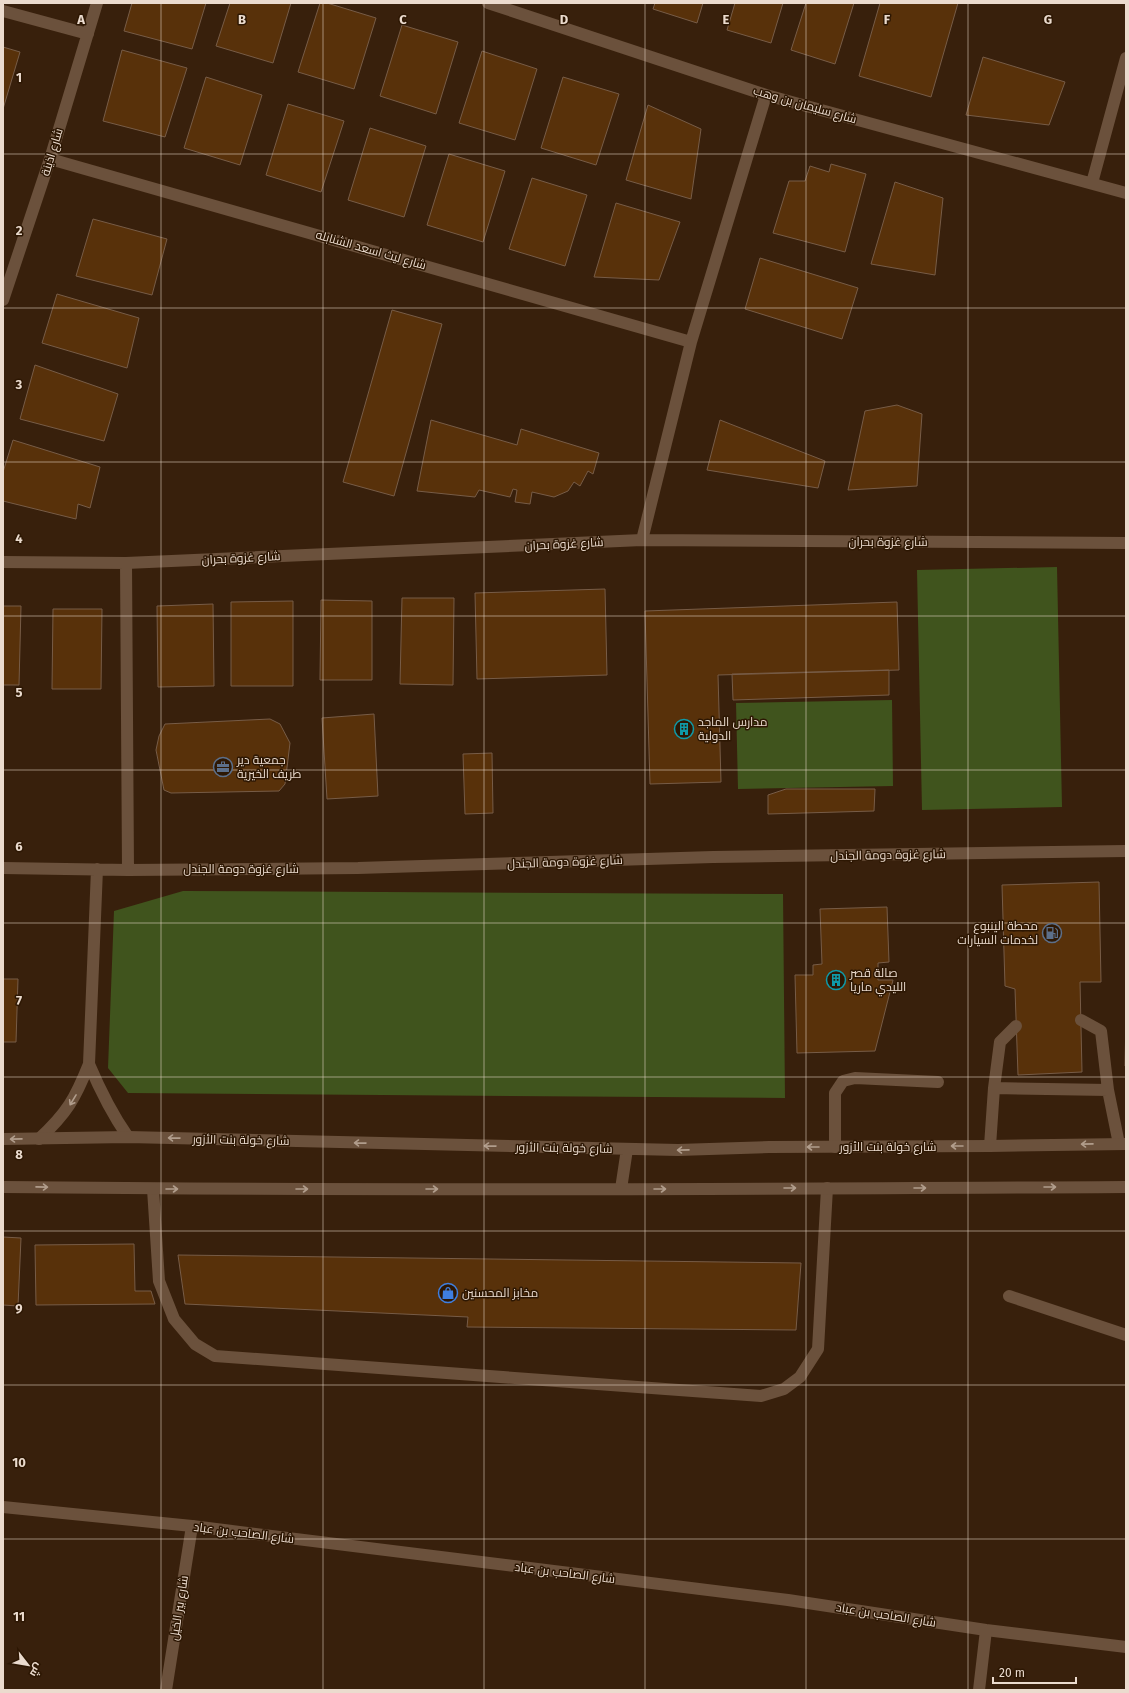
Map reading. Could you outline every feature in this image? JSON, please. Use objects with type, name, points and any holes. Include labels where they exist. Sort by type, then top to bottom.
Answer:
[{"type":"street","name":"شارع اذينة","points":[[3,300],[50,159],[97,3]]},
{"type":"street","name":"شارع سليمان بن وهب","points":[[488,3],[766,95],[1126,193]]},
{"type":"street","points":[[3,11],[88,34]]},
{"type":"street","points":[[1092,183],[1126,58]]},
{"type":"street","points":[[642,540],[691,342],[726,233],[766,95]]},
{"type":"street","name":"شارع ليث اسعد الشنابله","points":[[50,159],[691,342]]},
{"type":"street","name":"شارع غزوة بحران","points":[[3,562],[126,563],[642,540],[1126,543]]},
{"type":"street","points":[[126,563],[128,870]]},
{"type":"street","name":"شارع غزوة دومة الجندل","points":[[3,868],[128,870],[358,868],[713,857],[1126,851]]},
{"type":"street","points":[[39,1139],[68,1109],[78,1092],[89,1064],[97,869]]},
{"type":"street","points":[[1081,1020],[1101,1031],[1108,1090],[1122,1144]]},
{"type":"street","points":[[990,1146],[994,1088],[1000,1042],[1016,1026]]},
{"type":"street","points":[[89,1064],[105,1101],[128,1137]]},
{"type":"street","points":[[835,1147],[835,1093],[843,1081],[855,1078],[938,1082]]},
{"type":"street","points":[[994,1088],[1108,1090]]},
{"type":"street","name":"شارع خولة بنت الأزور","points":[[3,1139],[128,1137],[627,1150],[1122,1144]]},
{"type":"street","points":[[621,1189],[627,1150]]},
{"type":"street","points":[[3,1187],[621,1189],[1126,1187]]},
{"type":"street","points":[[152,1188],[159,1281],[174,1320],[195,1344],[215,1356],[761,1396],[784,1389],[800,1377],[818,1348],[827,1188]]},
{"type":"street","points":[[1009,1296],[1126,1335]]},
{"type":"street","name":"شارع الصاحب بن عباد","points":[[3,1507],[192,1526],[788,1600],[986,1630],[1126,1647]]},
{"type":"street","name":"شارع بير الخيل","points":[[166,1690],[192,1526]]},
{"type":"street","points":[[979,1690],[986,1630]]},
{"type":"green space","points":[[1057,567],[1062,807],[922,810],[917,570]]},
{"type":"green space","points":[[892,700],[893,786],[738,789],[736,703]]},
{"type":"green space","points":[[183,891],[783,894],[785,1098],[128,1093],[108,1068],[114,911]]},
{"type":"building","points":[[132,3],[206,3],[192,49],[124,31]]},
{"type":"building","points":[[230,3],[291,3],[273,63],[216,46]]},
{"type":"building","points":[[320,3],[327,3],[376,18],[354,89],[298,72]]},
{"type":"building","points":[[655,3],[703,3],[697,23],[653,9]]},
{"type":"building","points":[[735,3],[783,3],[771,43],[727,30]]},
{"type":"building","points":[[806,3],[854,3],[835,64],[791,50]]},
{"type":"building","points":[[880,3],[958,3],[931,97],[859,76]]},
{"type":"building","points":[[402,25],[458,42],[436,114],[380,96]]},
{"type":"building","points":[[3,47],[20,52],[3,109]]},
{"type":"building","points":[[122,50],[187,68],[165,137],[103,121]]},
{"type":"building","points":[[482,51],[537,69],[515,140],[459,123]]},
{"type":"building","points":[[983,57],[1065,82],[1049,125],[966,115]]},
{"type":"building","points":[[206,77],[262,95],[240,165],[184,148]]},
{"type":"building","points":[[563,77],[619,94],[596,165],[541,148]]},
{"type":"building","points":[[288,104],[344,121],[321,192],[266,175]]},
{"type":"building","points":[[648,105],[701,129],[691,199],[626,180]]},
{"type":"building","points":[[370,128],[426,146],[404,217],[348,200]]},
{"type":"building","points":[[449,154],[505,171],[483,242],[427,225]]},
{"type":"building","points":[[831,164],[866,174],[845,252],[773,233],[789,181],[805,181],[810,166],[829,172]]},
{"type":"building","points":[[532,178],[587,195],[565,266],[509,249]]},
{"type":"building","points":[[895,182],[943,198],[935,275],[871,264]]},
{"type":"building","points":[[616,203],[680,222],[659,280],[594,277]]},
{"type":"building","points":[[93,219],[167,239],[152,295],[76,276]]},
{"type":"building","points":[[760,258],[858,288],[842,339],[745,309]]},
{"type":"building","points":[[57,294],[139,318],[127,368],[42,343]]},
{"type":"building","points":[[392,310],[442,324],[394,496],[343,482]]},
{"type":"building","points":[[35,365],[118,394],[104,441],[20,419]]},
{"type":"building","points":[[897,405],[922,414],[917,486],[848,490],[865,411]]},
{"type":"building","points":[[431,420],[517,445],[521,429],[599,453],[593,474],[588,471],[580,486],[574,482],[568,491],[554,497],[532,492],[530,504],[515,502],[517,490],[513,489],[510,497],[479,490],[475,497],[417,491]]},
{"type":"building","points":[[720,420],[825,461],[818,488],[707,470]]},
{"type":"building","points":[[13,440],[100,467],[90,508],[78,504],[76,519],[3,501],[3,472]]},
{"type":"building","points":[[605,589],[607,675],[477,679],[475,593]]},
{"type":"building","points":[[402,598],[454,598],[453,685],[400,684]]},
{"type":"building","points":[[321,600],[372,601],[372,680],[320,680]]},
{"type":"building","points":[[293,601],[293,686],[231,686],[231,602]]},
{"type":"building","name":"مدارس الماجد الدولية","points":[[897,602],[899,670],[718,675],[721,782],[650,784],[645,611]]},
{"type":"building","points":[[213,604],[214,686],[158,687],[157,606]]},
{"type":"building","points":[[3,606],[21,606],[19,685],[3,685]]},
{"type":"building","points":[[53,609],[102,609],[101,689],[52,689]]},
{"type":"building","points":[[889,670],[889,695],[733,700],[732,674]]},
{"type":"building","points":[[374,714],[378,796],[327,799],[322,718]]},
{"type":"building","name":"جمعية دير طريف الخيرية","points":[[270,719],[280,724],[290,743],[285,784],[279,791],[171,793],[164,790],[156,750],[159,736],[165,724]]},
{"type":"building","points":[[492,753],[493,813],[465,814],[463,754]]},
{"type":"building","points":[[786,789],[875,789],[874,811],[768,814],[768,795]]},
{"type":"building","name":"محطة الينبوع لخدمات السيارات","points":[[1099,882],[1101,982],[1080,982],[1082,1072],[1018,1075],[1015,989],[1005,986],[1002,885]]},
{"type":"building","name":"صالة قصر الليدي ماريا","points":[[887,907],[889,962],[878,963],[878,980],[893,980],[875,1051],[797,1053],[795,975],[813,975],[813,965],[822,964],[820,909]]},
{"type":"building","points":[[3,979],[18,979],[16,1042],[3,1042]]},
{"type":"building","points":[[1126,1017],[1126,1066],[1125,1066]]},
{"type":"building","points":[[3,1237],[21,1238],[18,1306],[3,1305]]},
{"type":"building","points":[[134,1244],[135,1291],[151,1291],[155,1304],[36,1305],[35,1245]]},
{"type":"building","points":[[178,1255],[801,1263],[796,1330],[467,1327],[468,1317],[185,1304]]},
{"type":"place","name":"مدارس الماجد الدولية","points":[[684,729]]},
{"type":"place","name":"جمعية دير طريف الخيرية","points":[[223,767]]},
{"type":"place","name":"محطة الينبوع لخدمات السيارات","points":[[1052,933]]},
{"type":"place","name":"صالة قصر الليدي ماريا","points":[[836,980]]},
{"type":"place","name":"مخابز المحسنين","points":[[448,1293]]}]
